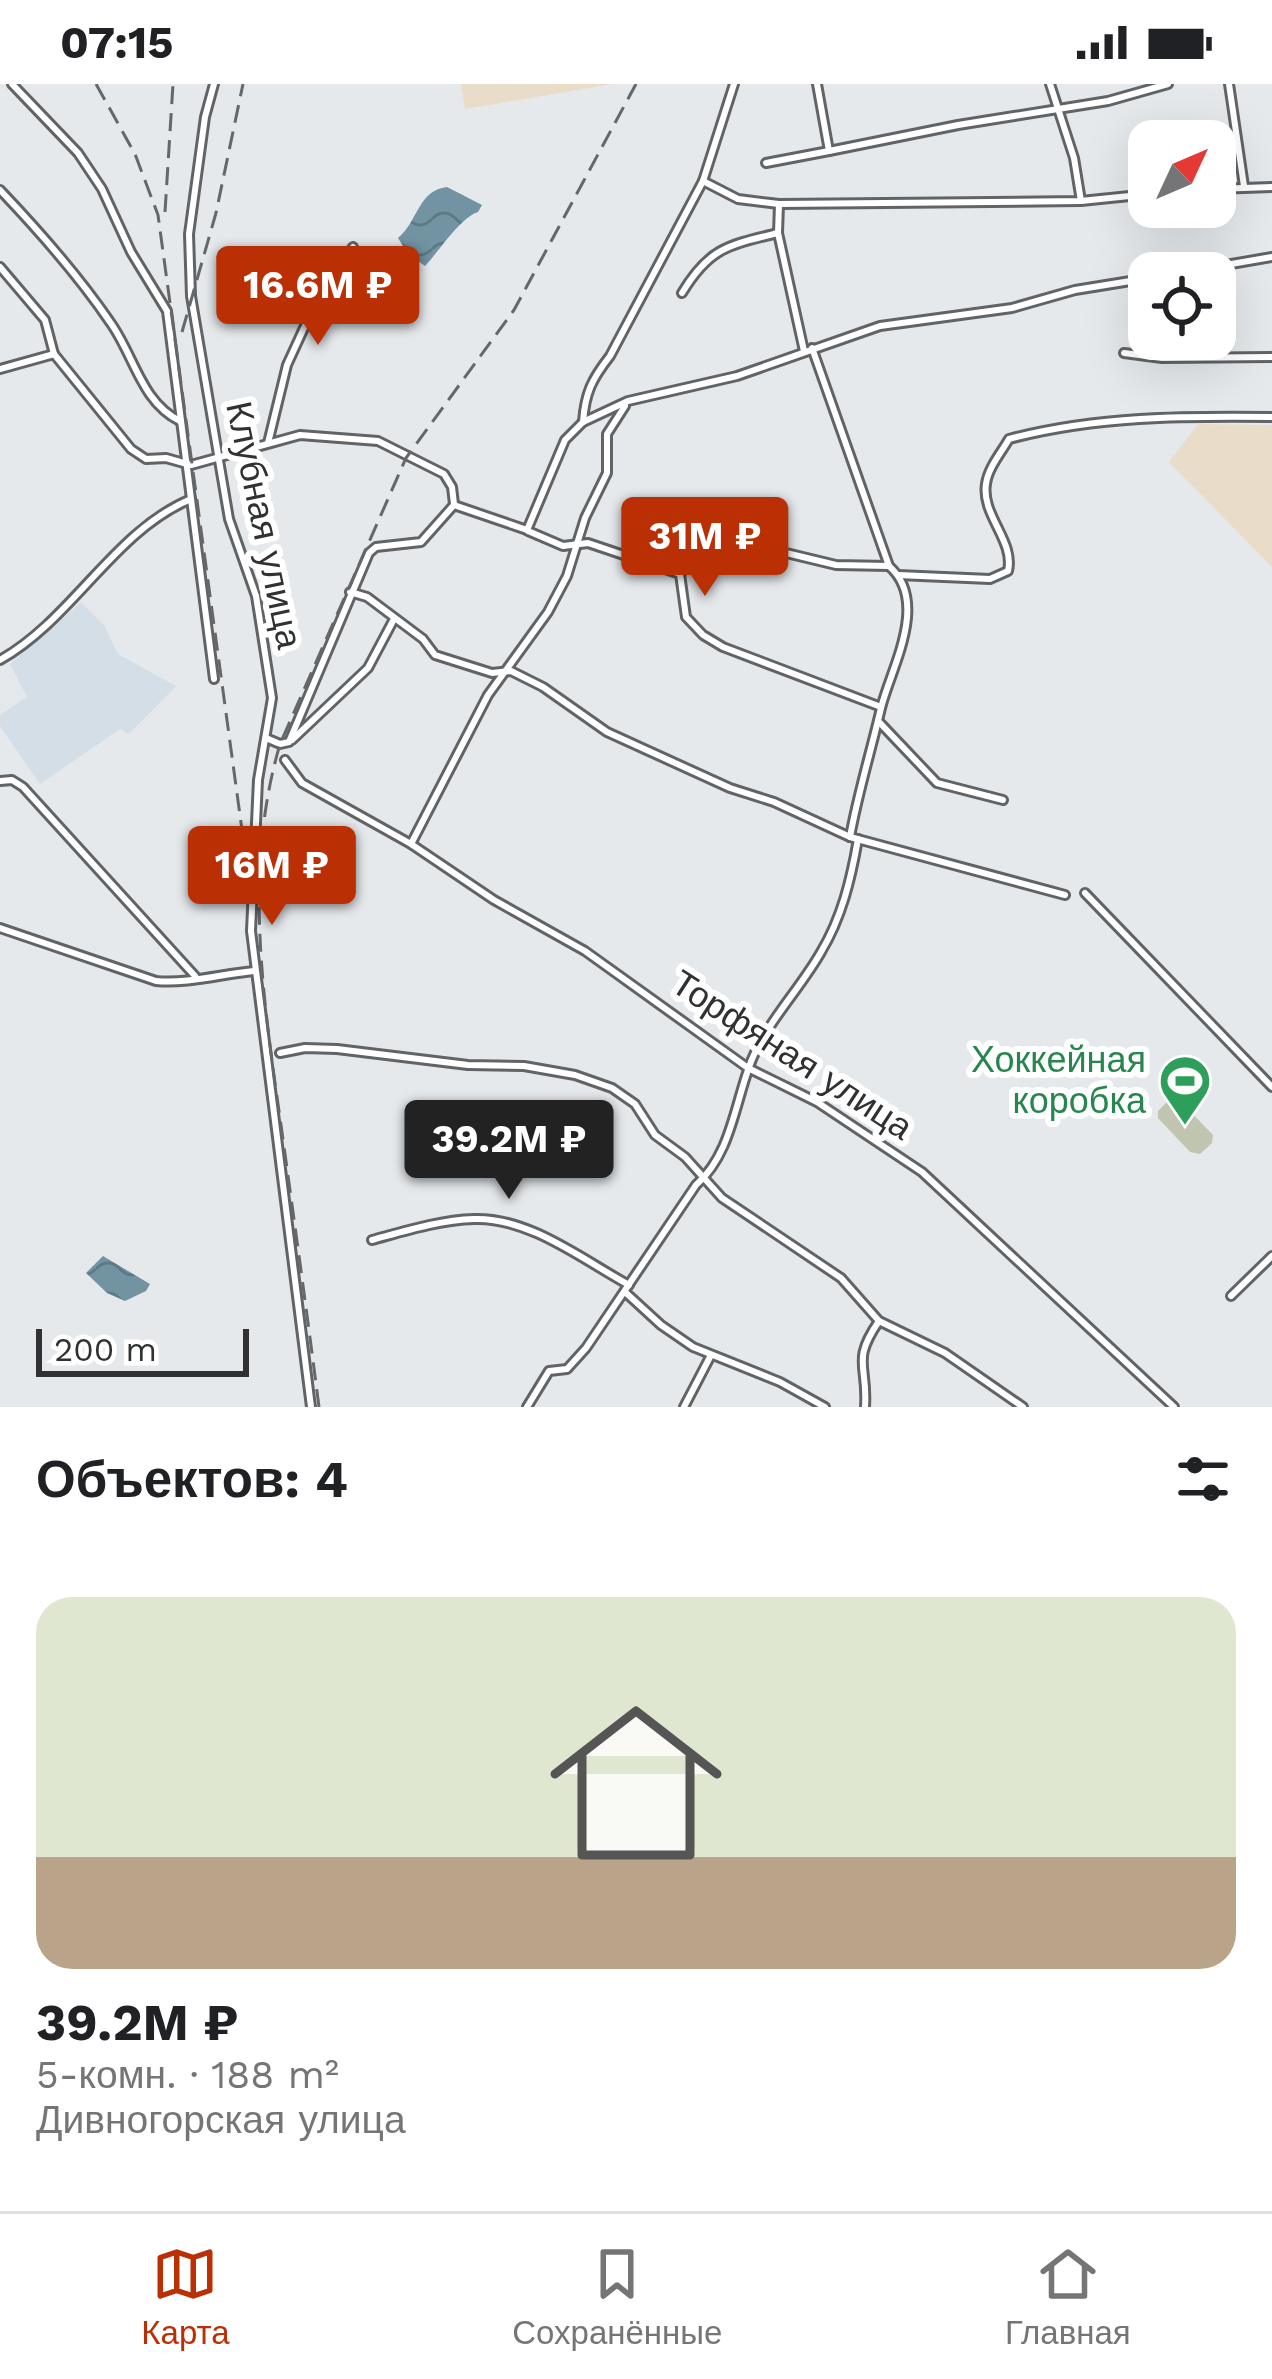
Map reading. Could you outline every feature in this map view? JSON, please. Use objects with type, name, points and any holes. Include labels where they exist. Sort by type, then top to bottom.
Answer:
[{"type":"street","points":[[12,84],[78,153],[167,311],[214,679]]},
{"type":"street","name":"Клубная улица","points":[[214,84],[189,234],[190,296],[229,518],[256,596],[272,698],[258,779],[254,971],[311,1407]]},
{"type":"street","points":[[584,422],[585,394],[591,381],[616,344],[703,181],[734,84]]},
{"type":"street","points":[[817,84],[829,151]]},
{"type":"street","points":[[1050,84],[1082,201]]},
{"type":"street","points":[[766,163],[1108,101],[1168,84]]},
{"type":"street","points":[[1229,84],[1244,186]]},
{"type":"street","points":[[703,181],[738,199],[779,204],[1082,201],[1128,196]]},
{"type":"street","points":[[1236,187],[1272,187]]},
{"type":"street","points":[[0,190],[112,325],[154,403],[180,421]]},
{"type":"street","points":[[526,1407],[549,1371],[567,1369],[704,1178],[728,1136],[748,1068],[822,951],[846,899],[881,706],[906,624],[898,575],[889,566],[808,349],[778,233],[779,204]]},
{"type":"street","points":[[682,293],[696,269],[716,251],[778,233]]},
{"type":"street","points":[[268,443],[287,365],[353,247]]},
{"type":"street","points":[[1236,263],[1272,257]]},
{"type":"street","points":[[0,268],[45,320],[54,354],[137,455],[191,465],[300,434],[378,441],[449,479],[454,505]]},
{"type":"street","points":[[526,530],[566,440],[584,422],[628,401],[737,376],[880,326],[1012,308],[1128,281]]},
{"type":"street","points":[[1124,353],[1162,358],[1272,357]]},
{"type":"street","points":[[0,369],[54,354]]},
{"type":"street","points":[[411,844],[502,672],[548,612],[579,544],[592,499],[607,473],[607,434],[628,401]]},
{"type":"street","points":[[898,575],[990,579],[1008,571],[1009,554],[986,497],[992,468],[1009,439],[1147,416],[1272,417]]},
{"type":"street","points":[[0,660],[93,581],[151,519],[191,499]]},
{"type":"street","points":[[454,505],[562,546],[598,546],[680,574]]},
{"type":"street","points":[[289,742],[369,553],[376,547],[422,542],[454,505]]},
{"type":"street","points":[[881,706],[723,646],[703,634],[686,617],[680,574],[706,542],[720,537],[836,565],[889,566]]},
{"type":"street","points":[[350,592],[367,597],[423,639],[435,655],[492,673],[511,670],[607,732],[854,838],[1064,895]]},
{"type":"street","points":[[266,738],[289,742],[368,668],[394,619]]},
{"type":"street","points":[[880,723],[937,783],[1003,800]]},
{"type":"street","name":"Торфяная улица","points":[[285,760],[302,783],[411,844],[638,986],[748,1068],[817,1102],[922,1172],[1174,1407]]},
{"type":"street","points":[[0,781],[12,780],[23,787],[195,976]]},
{"type":"street","points":[[1085,893],[1272,1087]]},
{"type":"street","points":[[0,928],[156,981],[174,983],[195,976],[254,971]]},
{"type":"street","points":[[280,1052],[337,1049],[468,1065],[524,1066],[575,1075],[626,1096],[655,1136],[686,1156],[722,1198],[841,1278],[879,1321],[945,1352],[1023,1407]]},
{"type":"street","points":[[372,1240],[454,1222],[496,1221],[549,1241],[627,1288],[661,1325],[710,1356],[780,1382],[825,1407]]},
{"type":"street","points":[[1231,1296],[1272,1256]]},
{"type":"street","points":[[865,1407],[867,1386],[860,1357],[862,1345],[879,1321]]},
{"type":"street","points":[[684,1407],[710,1356]]},
{"type":"shaded area","points":[[461,84],[613,84],[465,109]]},
{"type":"shaded area","points":[[1198,424],[1272,425],[1272,567],[1169,462]]},
{"type":"shaded area","points":[[81,602],[104,625],[118,654],[176,686],[129,734],[120,729],[40,784],[0,726],[0,715],[27,697],[10,664]]},
{"type":"green space","name":"Хоккейная коробка","points":[[1170,1099],[1180,1101],[1213,1135],[1212,1143],[1200,1154],[1190,1152],[1158,1118],[1158,1111]]},
{"type":"water","points":[[447,187],[482,205],[425,266],[408,254],[398,238],[424,200]]},
{"type":"water","points":[[103,1256],[150,1284],[146,1291],[125,1301],[107,1293],[86,1273]]},
{"type":"railway","points":[[96,84],[135,154],[158,215],[248,874]]},
{"type":"railway","points":[[165,212],[173,84]]},
{"type":"railway","points":[[182,332],[216,213],[243,84]]},
{"type":"railway","points":[[319,1407],[268,1030],[260,934],[262,839],[280,744],[406,458],[514,310],[636,84]]},
{"type":"place","name":"Хоккейная коробка","points":[[1185,1127]]}]
